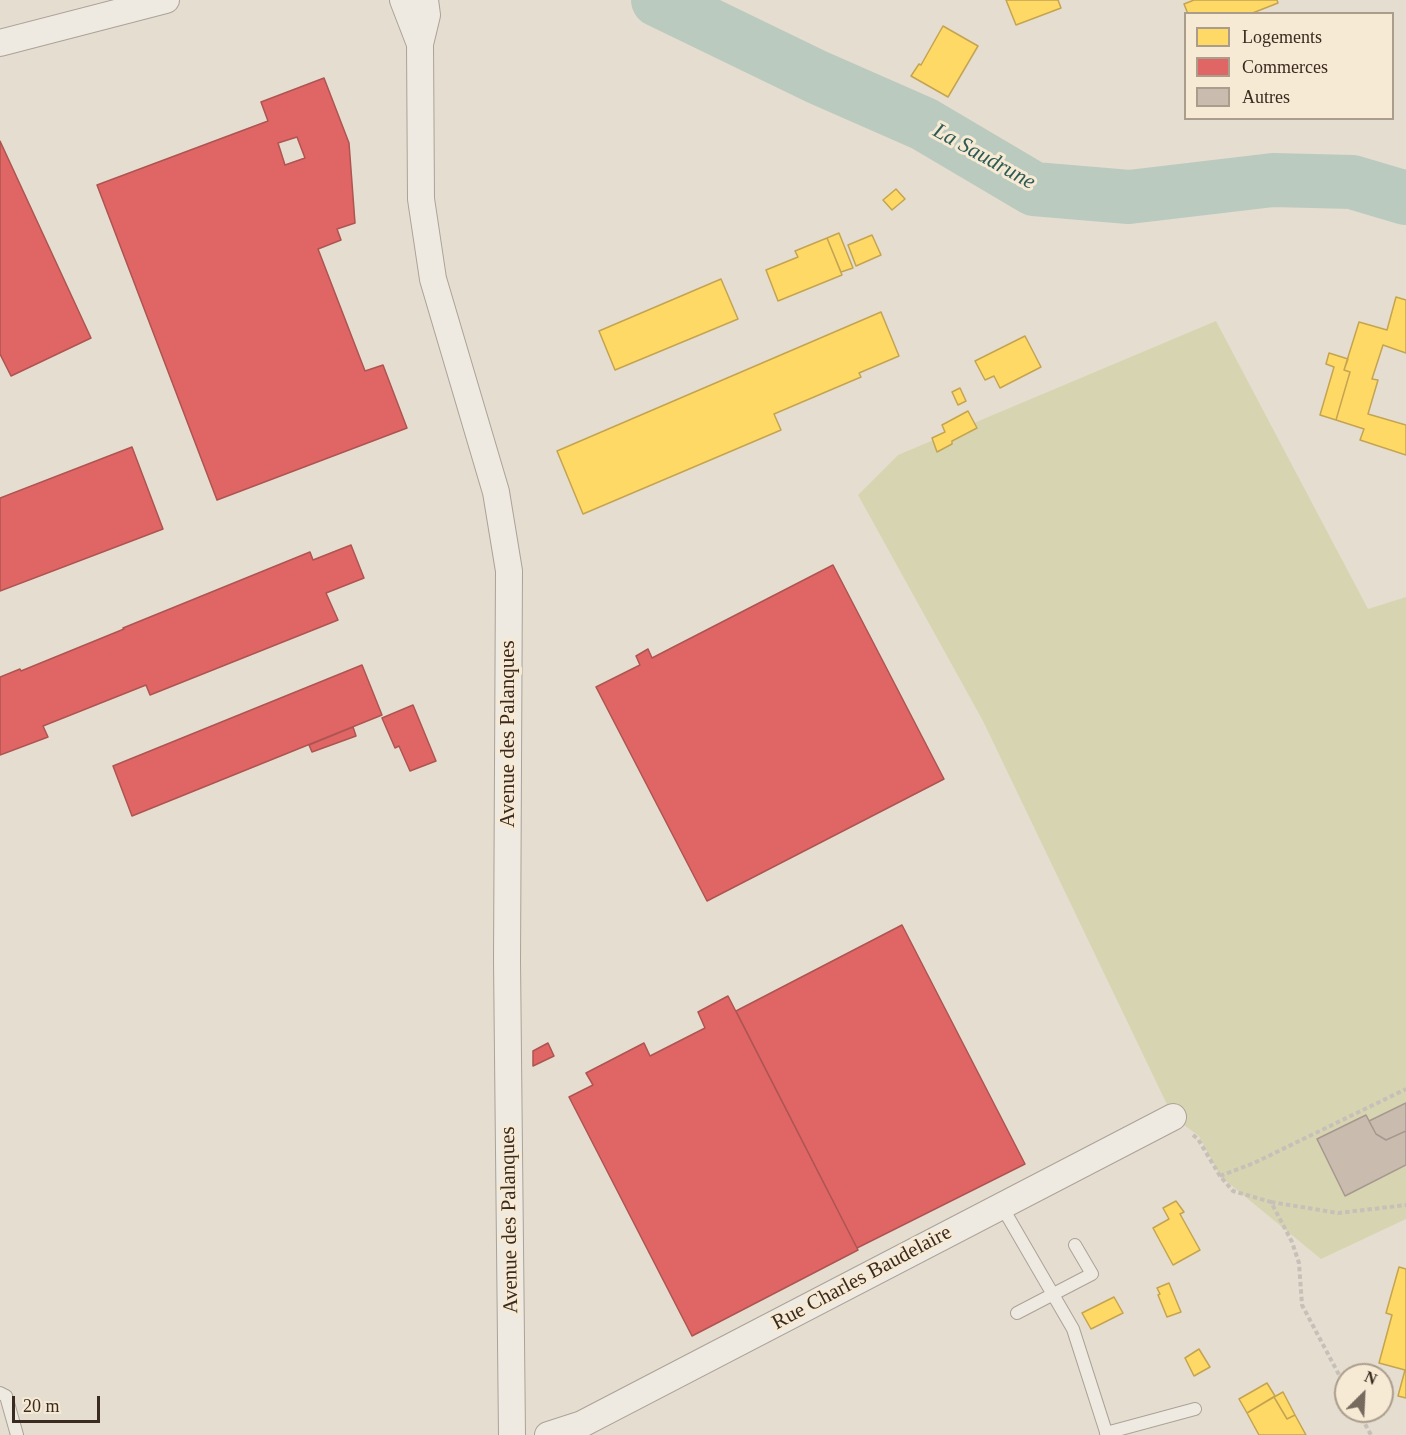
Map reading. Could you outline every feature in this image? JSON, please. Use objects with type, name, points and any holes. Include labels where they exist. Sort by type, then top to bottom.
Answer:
[{"type":"street","points":[[0,43],[166,0]]},
{"type":"street","name":"Avenue des Palanques","points":[[403,0],[420,44]]},
{"type":"street","name":"Avenue des Palanques","points":[[425,0],[427,15],[420,44],[421,199],[433,279],[496,492],[509,571],[507,960],[512,1435]]},
{"type":"street","name":"Rue Charles Baudelaire","points":[[548,1435],[582,1424],[1173,1117]]},
{"type":"lane","points":[[1001,1205],[1074,1329],[1107,1434],[1195,1410]]},
{"type":"lane","points":[[1017,1314],[1092,1274],[1075,1245]]},
{"type":"lane","points":[[0,1392],[6,1395],[16,1435]]},
{"type":"path","points":[[1220,1176],[1254,1163],[1406,1089]]},
{"type":"path","points":[[1173,1117],[1198,1139],[1220,1176],[1233,1191],[1271,1202],[1338,1213],[1406,1205]]},
{"type":"path","points":[[1271,1202],[1292,1242],[1299,1263],[1302,1305],[1334,1365]]},
{"type":"shaded area","points":[[1216,321],[1368,609],[1406,597],[1406,1219],[1321,1259],[1220,1176],[1199,1136],[1173,1117],[983,721],[858,495],[898,455]]},
{"type":"building: Logements","points":[[1006,0],[1058,0],[1061,8],[1016,25]]},
{"type":"building: Logements","points":[[1194,0],[1277,0],[1278,3],[1255,12],[1187,12],[1184,4]]},
{"type":"building: Logements","points":[[943,26],[978,46],[948,97],[911,76],[919,64],[921,65]]},
{"type":"building: Logements","points":[[896,189],[905,199],[892,210],[883,200]]},
{"type":"building: Logements","points":[[839,233],[853,268],[841,272],[827,238]]},
{"type":"building: Logements","points":[[872,235],[881,255],[856,266],[848,245]]},
{"type":"building: Logements","points":[[827,238],[842,275],[778,301],[766,270],[798,257],[795,251]]},
{"type":"building: Logements","points":[[721,279],[738,319],[615,370],[599,331]]},
{"type":"building: Logements","points":[[1396,297],[1406,300],[1406,353],[1383,345],[1372,379],[1378,380],[1368,414],[1406,425],[1406,455],[1360,440],[1364,429],[1336,420],[1350,372],[1344,370],[1359,322],[1387,330]]},
{"type":"building: Logements","points":[[881,312],[899,356],[859,373],[861,377],[774,414],[781,430],[583,514],[557,451]]},
{"type":"building: Logements","points":[[1025,336],[1041,367],[1000,388],[994,376],[985,380],[975,361]]},
{"type":"building: Logements","points":[[1329,353],[1348,359],[1344,370],[1350,372],[1336,420],[1320,415],[1334,367],[1326,364]]},
{"type":"building: Logements","points":[[960,388],[966,401],[958,405],[952,392]]},
{"type":"building: Logements","points":[[968,411],[977,428],[937,452],[932,438],[945,432],[942,425]]},
{"type":"building: Logements","points":[[1176,1201],[1184,1212],[1180,1214],[1200,1250],[1173,1265],[1153,1228],[1169,1219],[1163,1208]]},
{"type":"building: Logements","points":[[1399,1267],[1406,1269],[1406,1398],[1398,1396],[1405,1370],[1394,1367],[1394,1363],[1379,1363],[1392,1315],[1386,1313]]},
{"type":"building: Logements","points":[[1169,1283],[1181,1312],[1167,1317],[1157,1288]]},
{"type":"building: Logements","points":[[1114,1297],[1123,1313],[1091,1329],[1082,1313]]},
{"type":"building: Logements","points":[[1199,1349],[1210,1367],[1194,1376],[1185,1358]]},
{"type":"building: Logements","points":[[1267,1383],[1275,1396],[1247,1413],[1239,1399]]},
{"type":"building: Logements","points":[[1283,1392],[1295,1415],[1287,1419],[1274,1397]]},
{"type":"building: Logements","points":[[1274,1397],[1287,1419],[1295,1415],[1306,1435],[1259,1435],[1247,1413]]},
{"type":"building: Commerces","points":[[324,78],[349,143],[355,223],[337,229],[341,240],[318,249],[365,371],[383,365],[407,428],[217,500],[97,185],[268,121],[261,102]],"holes":[[[297,137],[305,158],[285,165],[278,143]]]},
{"type":"building: Commerces","points":[[0,141],[91,338],[11,376],[0,354]]},
{"type":"building: Commerces","points":[[132,447],[163,529],[0,591],[0,498]]},
{"type":"building: Commerces","points":[[351,545],[364,578],[326,593],[338,620],[150,695],[146,685],[43,726],[48,737],[0,755],[0,677],[20,669],[21,671],[310,552],[313,560]]},
{"type":"building: Commerces","points":[[833,565],[944,779],[707,901],[596,687],[640,665],[636,656],[648,649],[652,658]]},
{"type":"building: Commerces","points":[[362,665],[382,715],[132,816],[113,766]]},
{"type":"building: Commerces","points":[[413,705],[436,761],[410,771],[399,746],[395,748],[382,718]]},
{"type":"building: Commerces","points":[[353,727],[356,736],[312,752],[309,745]]},
{"type":"building: Commerces","points":[[902,925],[1025,1164],[857,1248],[736,1011]]},
{"type":"building: Commerces","points":[[728,996],[858,1250],[692,1336],[569,1097],[593,1085],[586,1073],[644,1043],[650,1056],[705,1028],[698,1012]]},
{"type":"building: Commerces","points":[[548,1043],[554,1056],[533,1066],[533,1051]]},
{"type":"building: Autres","points":[[1406,1103],[1406,1131],[1386,1140],[1376,1134],[1369,1121]]},
{"type":"building: Autres","points":[[1366,1115],[1376,1134],[1386,1140],[1406,1131],[1406,1165],[1345,1196],[1317,1139]]},
{"type":"waterway","name":"La Saudrune","points":[[658,0],[817,77],[924,124],[1034,189],[1129,197],[1273,180],[1352,182],[1406,198]]}]
